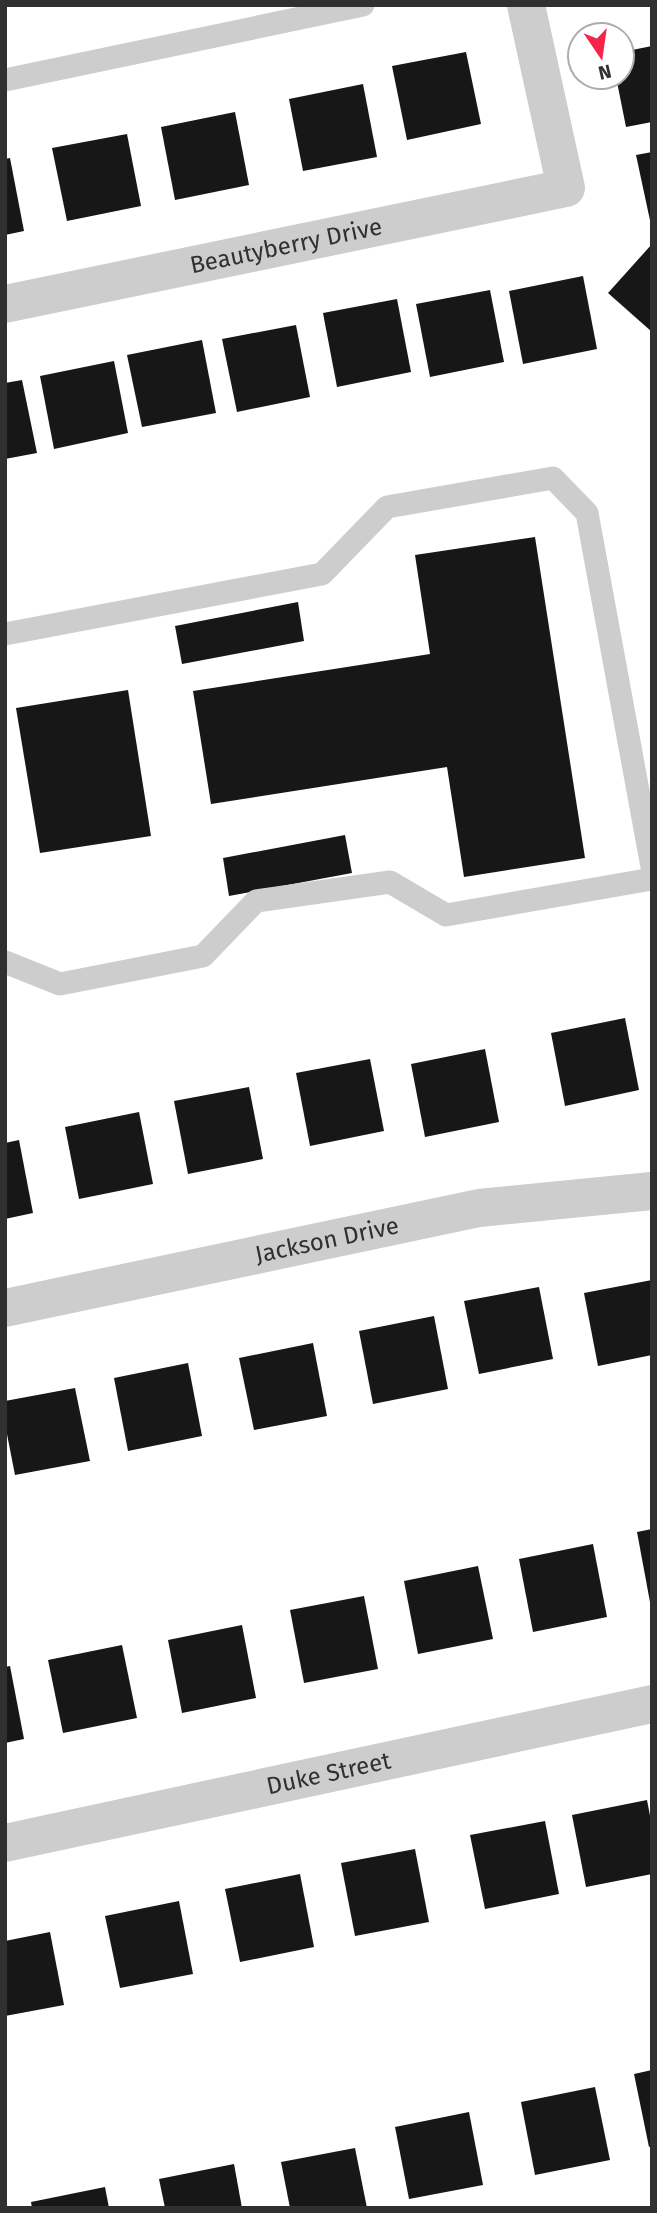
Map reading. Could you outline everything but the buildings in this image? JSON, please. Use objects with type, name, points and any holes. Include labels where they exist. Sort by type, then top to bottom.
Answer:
[{"type":"street","name":"Beautyberry Drive","points":[[5,304],[566,188],[537,7]]},
{"type":"street","name":"Jackson Drive","points":[[5,1308],[479,1208],[652,1191]]},
{"type":"street","name":"Duke Street","points":[[5,1843],[652,1704]]},
{"type":"lane","points":[[5,80],[363,5]]},
{"type":"lane","points":[[5,634],[322,574],[387,508],[553,478],[587,513],[652,867]]},
{"type":"lane","points":[[5,962],[60,984],[203,957],[256,901],[390,882],[446,915],[652,879]]}]
